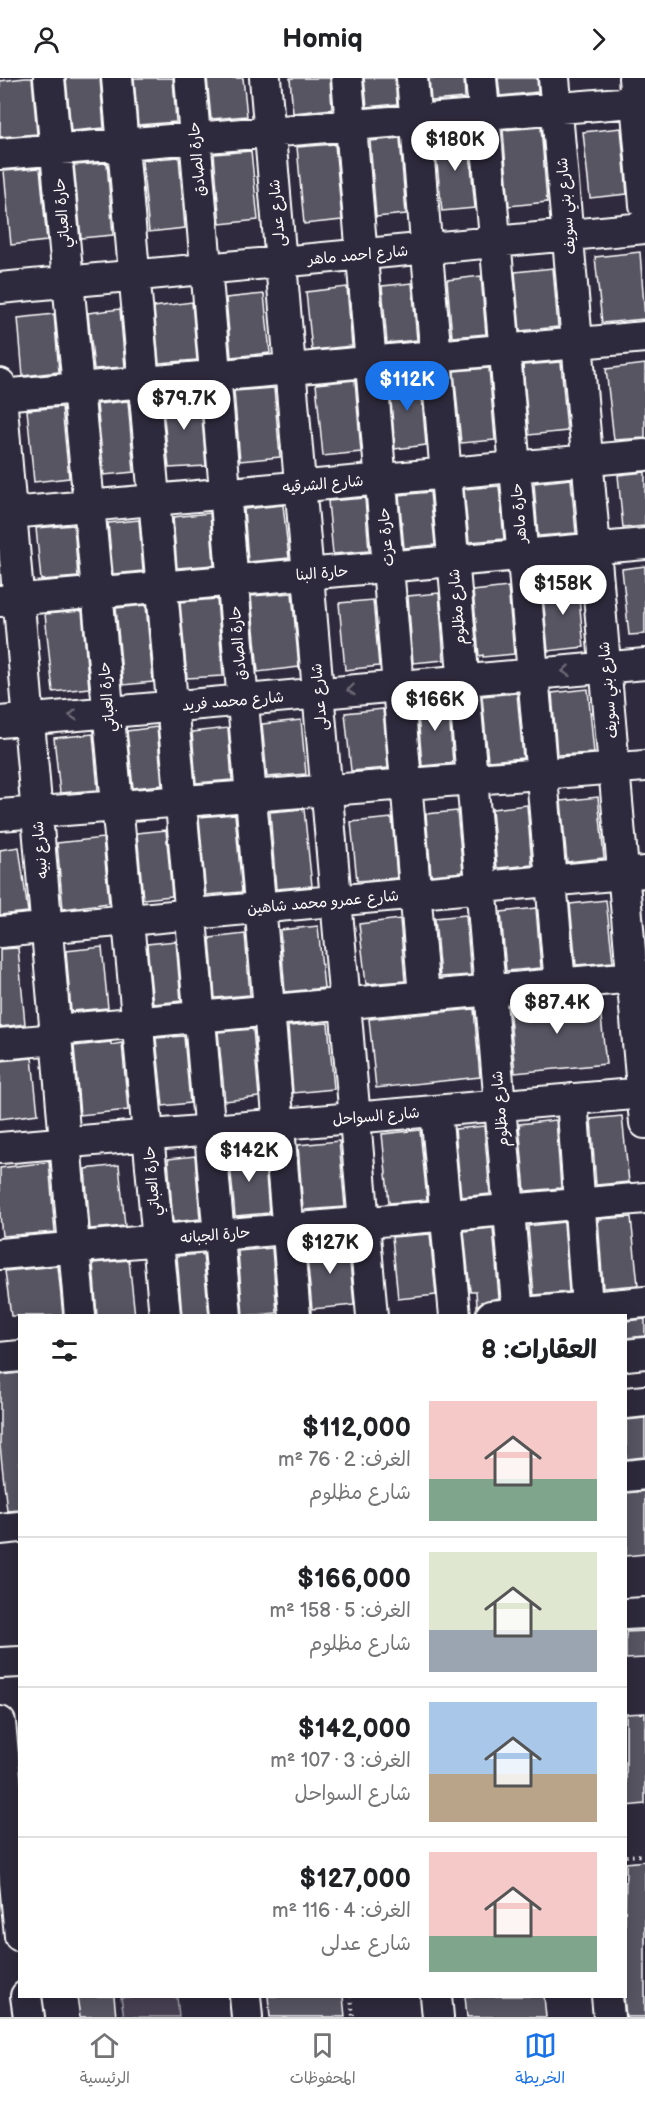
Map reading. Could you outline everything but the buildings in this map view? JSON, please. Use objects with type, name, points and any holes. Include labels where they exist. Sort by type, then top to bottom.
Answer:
[{"type":"street","name":"حارة العباتي","points":[[49,78],[165,1314]]},
{"type":"street","points":[[117,78],[226,1314]]},
{"type":"street","name":"حارة الصادق","points":[[190,78],[295,1314]]},
{"type":"street","name":"شارع عدلى","points":[[265,78],[372,1314]]},
{"type":"street","name":"حارة عزت","points":[[347,78],[424,996]]},
{"type":"street","name":"شارع مظلوم","points":[[411,78],[509,1210],[509,1314]]},
{"type":"street","name":"حارة ماهر","points":[[481,78],[560,984]]},
{"type":"street","name":"شارع بني سويف","points":[[554,78],[614,768],[634,873],[645,1123]]},
{"type":"street","points":[[0,154],[557,108],[638,94],[645,205]]},
{"type":"street","name":"شارع احمد ماهر","points":[[0,288],[645,228]]},
{"type":"street","points":[[0,390],[78,388],[645,337]]},
{"type":"street","name":"شارع نبيه","points":[[0,390],[14,721],[36,812],[80,1314]]},
{"type":"street","name":"شارع الشرقيه","points":[[5,513],[645,455]]},
{"type":"street","name":"حارة البنا","points":[[9,601],[645,544]]},
{"type":"street","name":"شارع محمد فريد","points":[[14,721],[645,664]]},
{"type":"street","points":[[0,815],[645,766]]},
{"type":"street","name":"شارع عمرو محمد شاهين","points":[[0,932],[634,873]]},
{"type":"street","points":[[0,1044],[137,1022],[639,977]]},
{"type":"street","name":"شارع السواحل","points":[[0,1148],[644,1093]]},
{"type":"street","points":[[572,1099],[587,1307]]},
{"type":"street","points":[[436,1111],[455,1314]]},
{"type":"street","name":"حارة الجبانه","points":[[0,1254],[645,1198]]},
{"type":"street","points":[[519,1314],[645,1302]]},
{"type":"street","points":[[627,1355],[645,1353]]},
{"type":"street","points":[[0,1358],[18,1356]]},
{"type":"street","points":[[627,1402],[645,1401]]},
{"type":"street","points":[[627,1476],[645,1474]]},
{"type":"street","points":[[0,1528],[18,1527]]},
{"type":"street","points":[[627,1614],[645,1613]]},
{"type":"street","points":[[0,1663],[18,1662]]},
{"type":"street","points":[[0,1722],[18,1915]]},
{"type":"street","points":[[26,1998],[29,2017]]},
{"type":"street","points":[[245,1998],[246,2017]]},
{"type":"street","points":[[436,1998],[438,2017]]},
{"type":"street","points":[[607,1998],[609,2017]]},
{"type":"path","points":[[627,1857],[645,1855]]},
{"type":"path","points":[[351,1998],[352,2017]]},
{"type":"shaded area","points":[[121,1998],[177,1998],[179,2017],[124,2017]]}]
